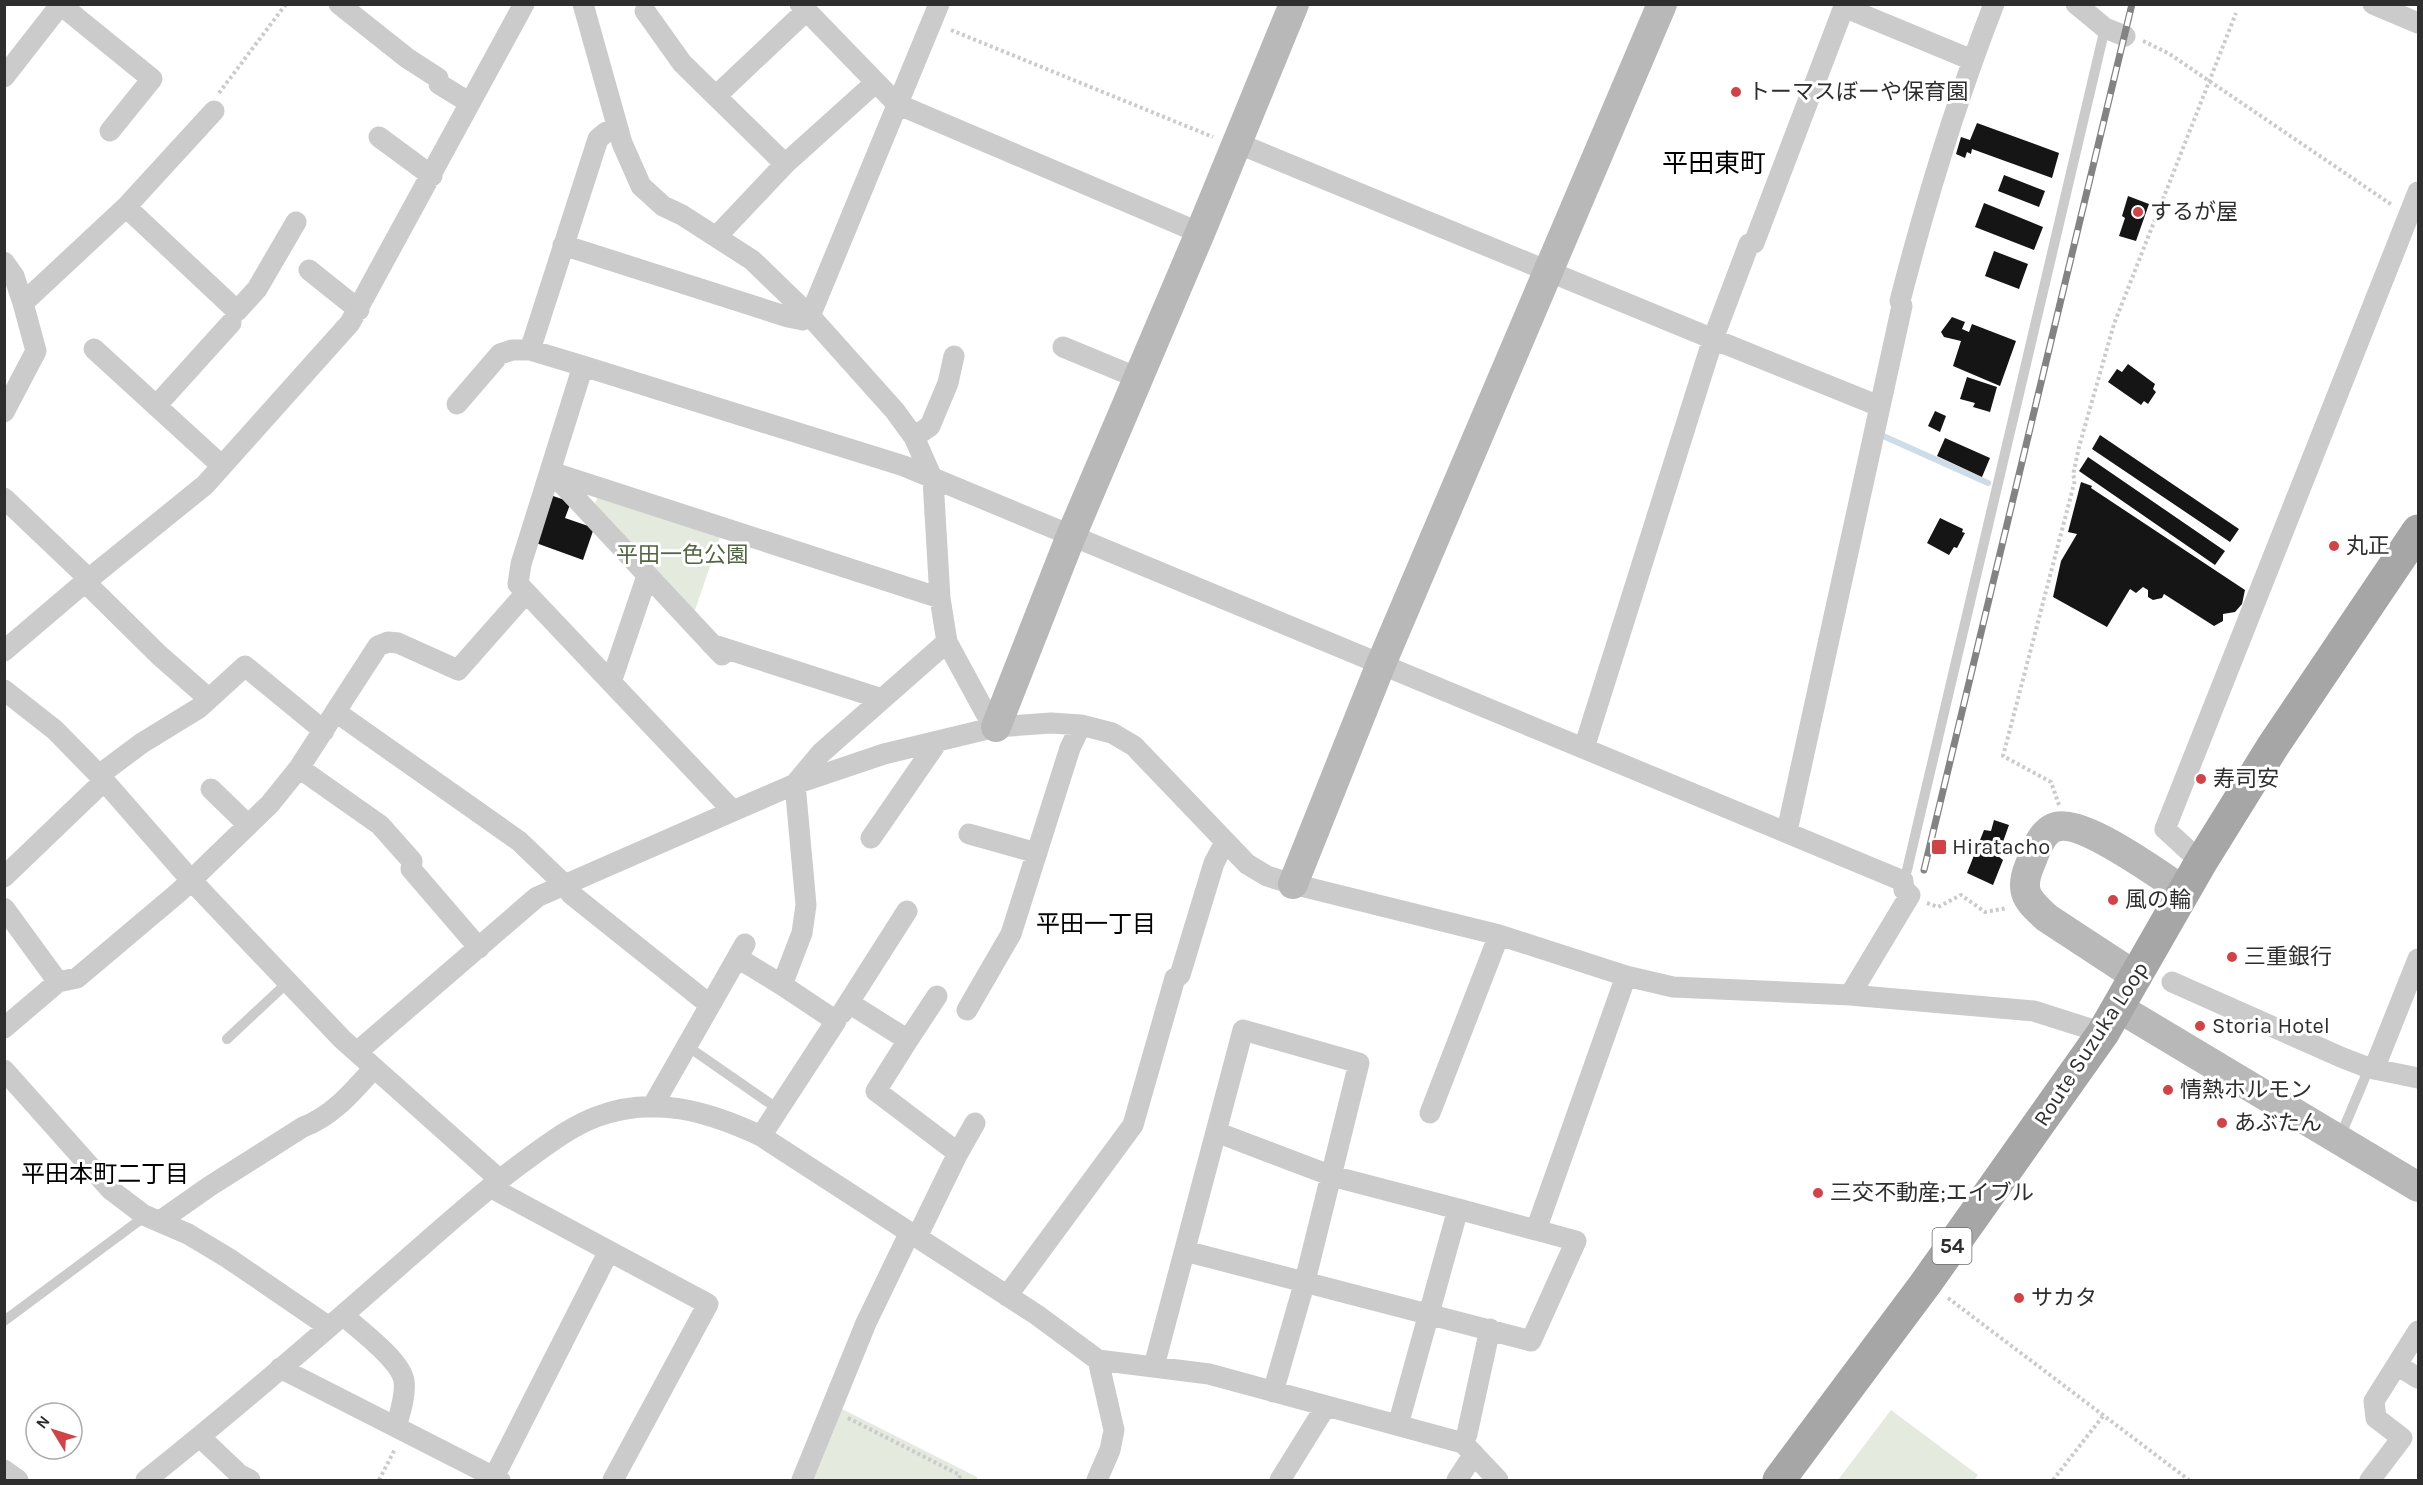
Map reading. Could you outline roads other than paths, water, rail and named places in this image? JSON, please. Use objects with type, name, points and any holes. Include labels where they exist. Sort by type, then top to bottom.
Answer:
[{"type":"main road","name":"Route Suzuka Loop","points":[[1779,1480],[1926,1283],[2111,1021],[2201,862],[2273,746],[2418,531]]},
{"type":"street","points":[[339,4],[407,58],[438,78],[439,84],[470,103]]},
{"type":"street","points":[[4,651],[205,485],[350,323],[524,4]]},
{"type":"street","points":[[583,4],[617,128],[629,163],[648,194],[663,206],[717,236],[752,260],[810,316],[895,411],[914,437],[933,480],[940,598],[947,642],[984,712],[996,727]]},
{"type":"street","points":[[996,727],[1071,536],[1200,233],[1294,4]]},
{"type":"street","points":[[1293,884],[1381,664],[1662,4]]},
{"type":"street","points":[[1787,831],[1902,306],[1900,301],[1922,215],[1972,60],[1994,4]]},
{"type":"street","points":[[2076,4],[2115,32]]},
{"type":"street","points":[[2373,4],[2418,23]]},
{"type":"street","points":[[1584,748],[1713,339],[1749,244],[1754,243],[1844,6],[1972,60]]},
{"type":"street","points":[[4,77],[54,8],[152,79],[110,131]]},
{"type":"street","points":[[716,96],[803,8],[897,104],[1200,233]]},
{"type":"street","points":[[645,11],[682,63],[785,164]]},
{"type":"street","points":[[563,245],[788,317],[803,320],[810,316],[935,13]]},
{"type":"street","points":[[717,236],[785,164],[874,83]]},
{"type":"street","points":[[23,303],[126,207],[214,111]]},
{"type":"street","points":[[530,350],[598,139],[617,128]]},
{"type":"street","points":[[380,137],[432,176]]},
{"type":"street","points":[[1236,145],[1880,406]]},
{"type":"street","points":[[2201,862],[2165,829],[2418,192]]},
{"type":"street","points":[[126,207],[237,311],[256,289],[296,222]]},
{"type":"street","points":[[4,262],[14,276],[36,351],[4,412]]},
{"type":"street","points":[[309,270],[359,310]]},
{"type":"street","points":[[156,406],[231,323]]},
{"type":"street","points":[[1063,347],[1138,378]]},
{"type":"street","points":[[94,349],[222,466]]},
{"type":"street","points":[[457,404],[500,354],[512,350],[530,350],[904,466],[933,480],[1787,831],[1907,888],[1850,995]]},
{"type":"street","points":[[914,437],[930,426],[948,384],[954,356]]},
{"type":"street","points":[[583,366],[519,574],[518,584],[734,811]]},
{"type":"street","points":[[551,472],[716,649],[882,699]]},
{"type":"street","points":[[551,472],[940,598]]},
{"type":"street","points":[[4,498],[159,655],[208,698]]},
{"type":"street","points":[[611,682],[647,576]]},
{"type":"street","points":[[4,1028],[58,982],[77,978],[179,892],[270,804],[299,768],[378,646],[388,642],[398,643],[416,649],[458,670],[526,592]]},
{"type":"street","points":[[782,985],[802,933],[806,905],[795,784],[821,753],[947,642]]},
{"type":"street","points":[[4,877],[102,778],[142,743],[179,722],[198,708],[245,666],[324,731]]},
{"type":"street","points":[[4,690],[56,730],[287,983],[495,1183],[609,1251],[708,1304],[613,1480]]},
{"type":"street","points":[[336,712],[519,841],[592,913],[710,1005]]},
{"type":"street","points":[[357,1052],[537,897],[795,784],[884,754],[996,727],[1051,723],[1082,725],[1112,733],[1134,746],[1247,864],[1267,876],[1498,935],[1626,976],[1673,987],[1850,995],[2034,1011],[2111,1021],[2339,1139],[2418,1187]]},
{"type":"street","points":[[968,1010],[1011,934],[1070,748],[1082,725]]},
{"type":"street","points":[[871,838],[938,741]]},
{"type":"street","points":[[299,768],[380,825],[412,861],[411,869],[479,948]]},
{"type":"street","points":[[211,789],[248,825]]},
{"type":"street","points":[[2137,977],[2035,908],[2026,895],[2024,881],[2036,848],[2051,829],[2062,826],[2081,830],[2107,841],[2184,891]]},
{"type":"street","points":[[969,834],[1037,853]]},
{"type":"street","points":[[1007,1296],[1133,1125],[1175,978],[1180,975],[1214,863],[1225,842]]},
{"type":"street","points":[[4,908],[58,982]]},
{"type":"street","points":[[761,1136],[907,911]]},
{"type":"street","points":[[1430,1113],[1498,935]]},
{"type":"street","points":[[652,1107],[741,951],[782,985],[836,1021]]},
{"type":"street","points":[[2372,1068],[2418,959]]},
{"type":"street","points":[[1536,1230],[1626,976]]},
{"type":"street","points":[[2172,982],[2372,1068],[2418,1078]]},
{"type":"street","points":[[937,996],[876,1090],[958,1153]]},
{"type":"street","points":[[849,1003],[908,1040]]},
{"type":"street","points":[[1154,1366],[1243,1030],[1359,1064],[1305,1281],[1273,1392]]},
{"type":"street","points":[[152,1218],[210,1186],[303,1127],[318,1122],[347,1098],[374,1068]]},
{"type":"street","points":[[4,1070],[111,1190],[152,1218],[188,1234],[336,1321],[391,1360],[404,1379],[400,1429]]},
{"type":"street","points":[[146,1480],[200,1437],[495,1183],[576,1126],[612,1112],[652,1107],[696,1111],[725,1119],[761,1136],[914,1234],[1037,1316],[1098,1360],[1209,1374],[1398,1425],[1469,1449],[1498,1480]]},
{"type":"street","points":[[802,1480],[866,1323],[975,1122]]},
{"type":"street","points":[[1185,1251],[1531,1341],[1576,1241],[1332,1176],[1216,1132]]},
{"type":"street","points":[[1398,1425],[1458,1209]]},
{"type":"street","points":[[280,1368],[493,1478],[609,1251]]},
{"type":"street","points":[[1457,1480],[1469,1449],[1467,1434],[1490,1329]]},
{"type":"street","points":[[2370,1480],[2402,1438],[2376,1418],[2374,1401],[2418,1331]]},
{"type":"street","points":[[1097,1480],[1110,1450],[1113,1430],[1098,1360]]},
{"type":"street","points":[[2397,1365],[2418,1378]]},
{"type":"street","points":[[1280,1480],[1326,1406]]},
{"type":"street","points":[[200,1437],[242,1479]]},
{"type":"street","points":[[4,1470],[18,1480]]},
{"type":"lane","points":[[1907,888],[1907,870],[2115,32]]},
{"type":"lane","points":[[227,1039],[287,983]]},
{"type":"lane","points":[[687,1046],[778,1109]]},
{"type":"lane","points":[[2339,1139],[2372,1068]]},
{"type":"lane","points":[[4,1321],[140,1220],[152,1218]]},
{"type":"waterway","points":[[1881,435],[1988,483]]},
{"type":"railway","points":[[1924,870],[2132,4]]},
{"type":"place","name":"トーマスぼーや保育園","points":[[1736,92]]},
{"type":"place","name":"するが屋","points":[[2138,212]]},
{"type":"place","name":"丸正","points":[[2334,546]]},
{"type":"place","name":"寿司安","points":[[2201,779]]},
{"type":"place","name":"Hiratacho","points":[[1939,847]]},
{"type":"place","name":"風の輪","points":[[2113,900]]},
{"type":"place","name":"三重銀行","points":[[2232,957]]},
{"type":"place","name":"Storia Hotel","points":[[2200,1026]]},
{"type":"place","name":"情熱ホルモン","points":[[2168,1090]]},
{"type":"place","name":"あぶたん","points":[[2222,1123]]},
{"type":"place","name":"三交不動産;エイブル","points":[[1818,1193]]},
{"type":"place","name":"サカタ","points":[[2019,1298]]},
{"type":"district","name":"平田東町","points":[[1714,163]]},
{"type":"district","name":"平田一丁目","points":[[1096,924]]},
{"type":"district","name":"平田本町二丁目","points":[[105,1174]]},
{"type":"park label","name":"平田一色公園","points":[[682,555]]}]
